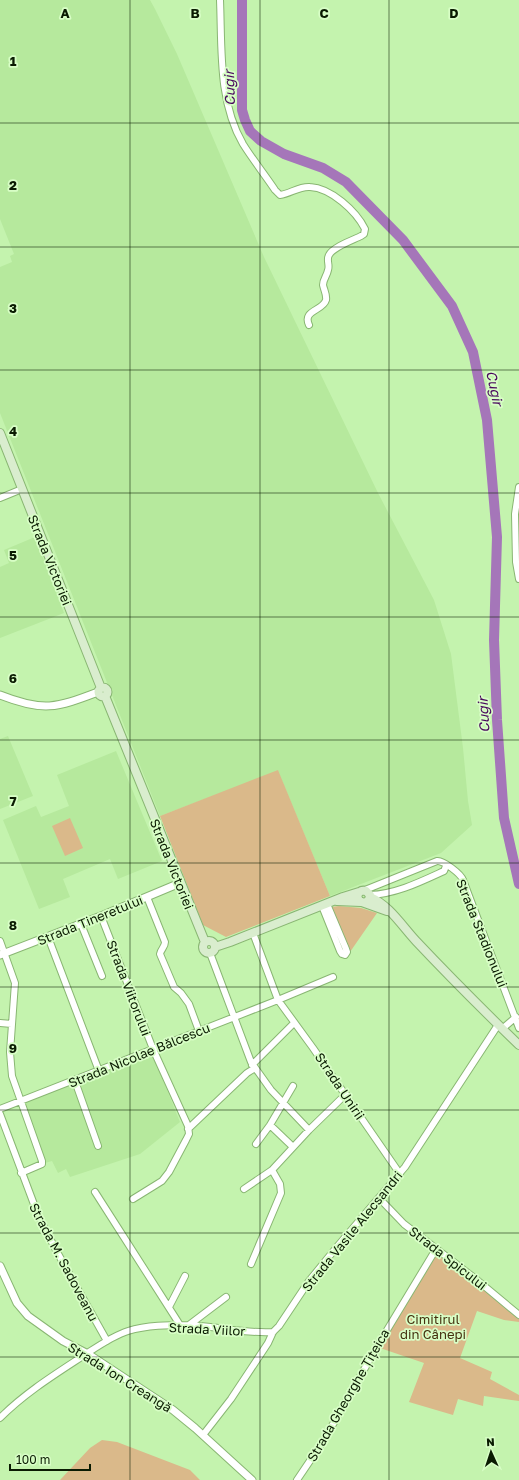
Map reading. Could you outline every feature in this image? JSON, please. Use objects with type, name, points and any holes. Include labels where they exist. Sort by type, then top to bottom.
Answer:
[{"type":"main road","name":"Strada Victoriei","points":[[0,433],[101,692],[205,942],[208,940],[212,941],[212,950]]},
{"type":"main road","name":"Strada Stadionului","points":[[212,950],[328,903],[365,897]]},
{"type":"main road","points":[[365,897],[389,912],[519,1045]]},
{"type":"street","points":[[220,0],[224,84],[227,102],[243,144],[274,190],[280,194],[287,194],[302,187],[324,190],[335,196],[351,211],[365,229],[364,234],[333,250],[329,255],[328,272],[323,283],[326,299],[325,303],[308,316],[307,321],[309,325]]},
{"type":"street","points":[[519,487],[515,514],[516,562],[519,579]]},
{"type":"street","points":[[0,498],[22,489]]},
{"type":"street","points":[[0,695],[23,704],[44,707],[60,705],[101,692]]},
{"type":"street","points":[[365,897],[437,861],[441,860],[446,866]]},
{"type":"street","name":"Strada Stadionului","points":[[365,897],[383,895],[397,891],[444,871],[446,866],[458,873],[463,880],[519,1028]]},
{"type":"street","name":"Strada Tineretului","points":[[2,954],[180,884]]},
{"type":"street","points":[[147,897],[166,942],[160,954],[174,987],[181,993],[189,1004],[199,1031]]},
{"type":"street","points":[[328,903],[343,950]]},
{"type":"street","name":"Strada Viitorului","points":[[101,916],[153,1049],[188,1128]]},
{"type":"street","points":[[81,924],[102,976]]},
{"type":"street","name":"Strada Unirii","points":[[253,933],[278,1000],[346,1094],[400,1174]]},
{"type":"street","points":[[48,937],[99,1071]]},
{"type":"street","points":[[0,941],[2,954],[15,983],[10,1052],[11,1069],[14,1084],[42,1161],[42,1164],[22,1173]]},
{"type":"street","points":[[212,950],[234,1017],[254,1066],[283,1103],[309,1130]]},
{"type":"street","name":"Strada Nicolae Bălcescu","points":[[0,1109],[75,1081],[333,977]]},
{"type":"street","points":[[500,1027],[516,1017]]},
{"type":"street","points":[[0,1023],[12,1024]]},
{"type":"street","points":[[133,1199],[162,1182],[189,1134],[188,1128],[254,1066],[294,1023]]},
{"type":"street","name":"Strada Vasile Alecsandri","points":[[203,1435],[231,1399],[268,1344],[273,1332],[279,1326],[314,1276],[400,1174],[500,1027]]},
{"type":"street","points":[[75,1081],[98,1146]]},
{"type":"street","points":[[256,1144],[270,1125],[293,1086]]},
{"type":"street","points":[[244,1189],[272,1170],[309,1130],[346,1094]]},
{"type":"street","name":"Strada M. Sadoveanu","points":[[0,1114],[35,1209],[46,1232],[107,1341]]},
{"type":"street","points":[[270,1125],[293,1147]]},
{"type":"street","points":[[251,1264],[281,1193],[280,1184],[272,1170]]},
{"type":"street","points":[[95,1192],[169,1306],[180,1326]]},
{"type":"street","name":"Strada Spicului","points":[[379,1198],[404,1224],[477,1280],[519,1315]]},
{"type":"street","name":"Strada Gheorghe Țițeica","points":[[297,1480],[324,1440],[378,1345],[436,1249]]},
{"type":"street","name":"Strada Ion Creangă","points":[[0,1266],[17,1303],[28,1316],[63,1341],[88,1354],[154,1397],[203,1435],[252,1480]]},
{"type":"street","points":[[169,1306],[185,1276]]},
{"type":"street","points":[[189,1325],[226,1297]]},
{"type":"street","name":"Strada Viilor","points":[[0,1418],[22,1397],[40,1383],[107,1341],[135,1329],[189,1325],[251,1332],[273,1332]]},
{"type":"shaded area","points":[[0,0],[150,0],[155,9],[177,54],[264,257],[378,493],[434,600],[451,654],[472,825],[441,853],[330,896],[278,771],[160,816],[0,413],[0,267],[12,262],[10,256],[14,254],[0,219]]},
{"type":"shaded area","points":[[35,537],[64,613],[0,638],[0,567],[9,563],[4,550]]},
{"type":"shaded area","points":[[8,736],[33,796],[0,809],[0,739]]},
{"type":"shaded area","points":[[116,751],[162,861],[118,879],[110,859],[63,879],[70,897],[39,909],[3,820],[36,806],[41,817],[69,806],[57,775]]},
{"type":"shaded area","points":[[152,1053],[180,1122],[140,1154],[70,1177],[66,1169],[58,1173],[52,1161],[45,1163],[24,1103]]},
{"type":"green space","points":[[278,770],[330,896],[226,937],[203,925],[160,816]]},
{"type":"green space","points":[[70,818],[83,848],[65,856],[52,826]]},
{"type":"green space","points":[[339,906],[361,908],[377,913],[350,952],[331,907]]},
{"type":"green space","name":"Cimitirul din Cânepi","points":[[437,1253],[519,1317],[519,1322],[504,1320],[477,1311],[460,1358],[492,1372],[490,1379],[519,1395],[519,1401],[484,1396],[483,1406],[458,1399],[453,1415],[409,1402],[424,1363],[380,1348]]},
{"type":"green space","points":[[102,1440],[117,1442],[190,1470],[200,1480],[60,1480],[90,1448]]},
{"type":"waterway","name":"Cugir","points":[[242,0],[242,110],[250,131],[261,141],[284,154],[323,168],[346,182],[403,240],[452,306],[473,352],[487,420],[497,537],[494,640],[497,720],[504,818],[519,884]]}]
